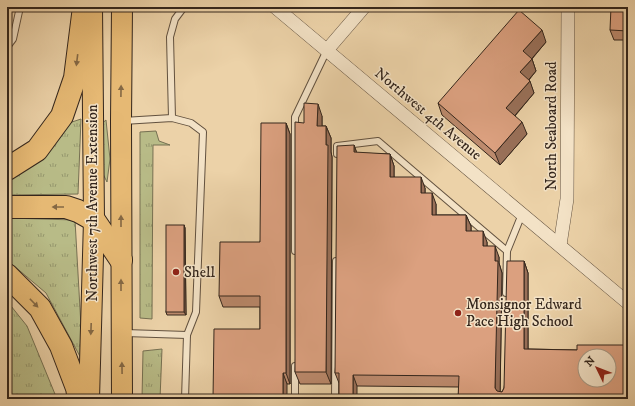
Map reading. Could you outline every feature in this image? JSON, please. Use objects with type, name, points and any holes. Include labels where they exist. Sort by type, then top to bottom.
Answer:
[{"type":"highway","points":[[7,169],[38,150],[62,116],[75,78],[84,7]]},
{"type":"highway","points":[[7,206],[66,207],[78,211],[94,220],[121,260]]},
{"type":"highway","points":[[7,275],[40,308],[61,346],[77,388],[79,399]]},
{"type":"main road","name":"Northwest 7th Avenue Extension","points":[[89,399],[94,220],[92,7]]},
{"type":"main road","name":"Northwest 7th Avenue Extension","points":[[122,7],[122,399]]},
{"type":"street","name":"Northwest 4th Avenue","points":[[275,7],[628,303]]},
{"type":"street","points":[[327,50],[364,7]]},
{"type":"street","name":"North Seaboard Road","points":[[560,245],[567,199],[568,7]]},
{"type":"lane","points":[[7,47],[13,39],[20,7]]},
{"type":"lane","points":[[172,118],[170,37],[176,19],[184,7]]},
{"type":"lane","points":[[295,258],[295,117],[327,50]]},
{"type":"lane","points":[[121,122],[172,118],[191,123],[203,132],[196,312],[187,335],[184,399]]},
{"type":"lane","points":[[337,162],[338,146],[378,141],[507,251]]},
{"type":"lane","points":[[506,298],[507,251],[522,213]]},
{"type":"lane","points":[[335,399],[336,257]]},
{"type":"lane","points":[[122,333],[187,335]]},
{"type":"lane","points":[[295,360],[295,399]]},
{"type":"green space","points":[[81,119],[78,194],[7,195],[7,176],[29,166],[72,122]]},
{"type":"green space","points":[[106,120],[110,159],[107,182],[100,168],[100,125]]},
{"type":"green space","points":[[156,131],[159,141],[170,145],[153,145],[152,319],[140,318],[140,132]]},
{"type":"green space","points":[[7,218],[75,220],[83,362],[46,293],[7,260]]},
{"type":"green space","points":[[7,301],[27,326],[57,399],[7,399]]},
{"type":"green space","points":[[162,349],[160,399],[142,399],[143,351]]},
{"type":"building","points":[[611,7],[628,7],[628,31],[610,30]]},
{"type":"building","points":[[519,10],[542,30],[523,51],[532,59],[520,72],[530,81],[506,108],[522,122],[495,153],[438,103]]},
{"type":"building","points":[[304,103],[318,104],[317,126],[326,126],[326,145],[328,145],[326,372],[295,372],[295,122],[304,123]]},
{"type":"building","points":[[261,123],[286,123],[286,373],[283,373],[283,399],[213,399],[214,329],[260,329],[260,296],[219,296],[220,242],[260,242]]},
{"type":"building","points":[[354,145],[354,152],[390,154],[390,177],[421,177],[421,193],[432,193],[432,215],[466,215],[466,231],[483,231],[483,246],[495,246],[495,261],[498,261],[495,388],[497,391],[502,392],[504,388],[507,261],[524,261],[524,349],[577,350],[577,388],[617,388],[617,348],[577,348],[577,345],[628,345],[628,399],[458,399],[459,376],[353,375],[353,399],[339,399],[339,373],[335,373],[337,146]]},
{"type":"building","name":"Shell","points":[[166,225],[184,225],[184,312],[166,312]]},
{"type":"place","name":"Shell","points":[[176,272]]},
{"type":"place","name":"Monsignor Edward Pace High School","points":[[458,313]]}]
